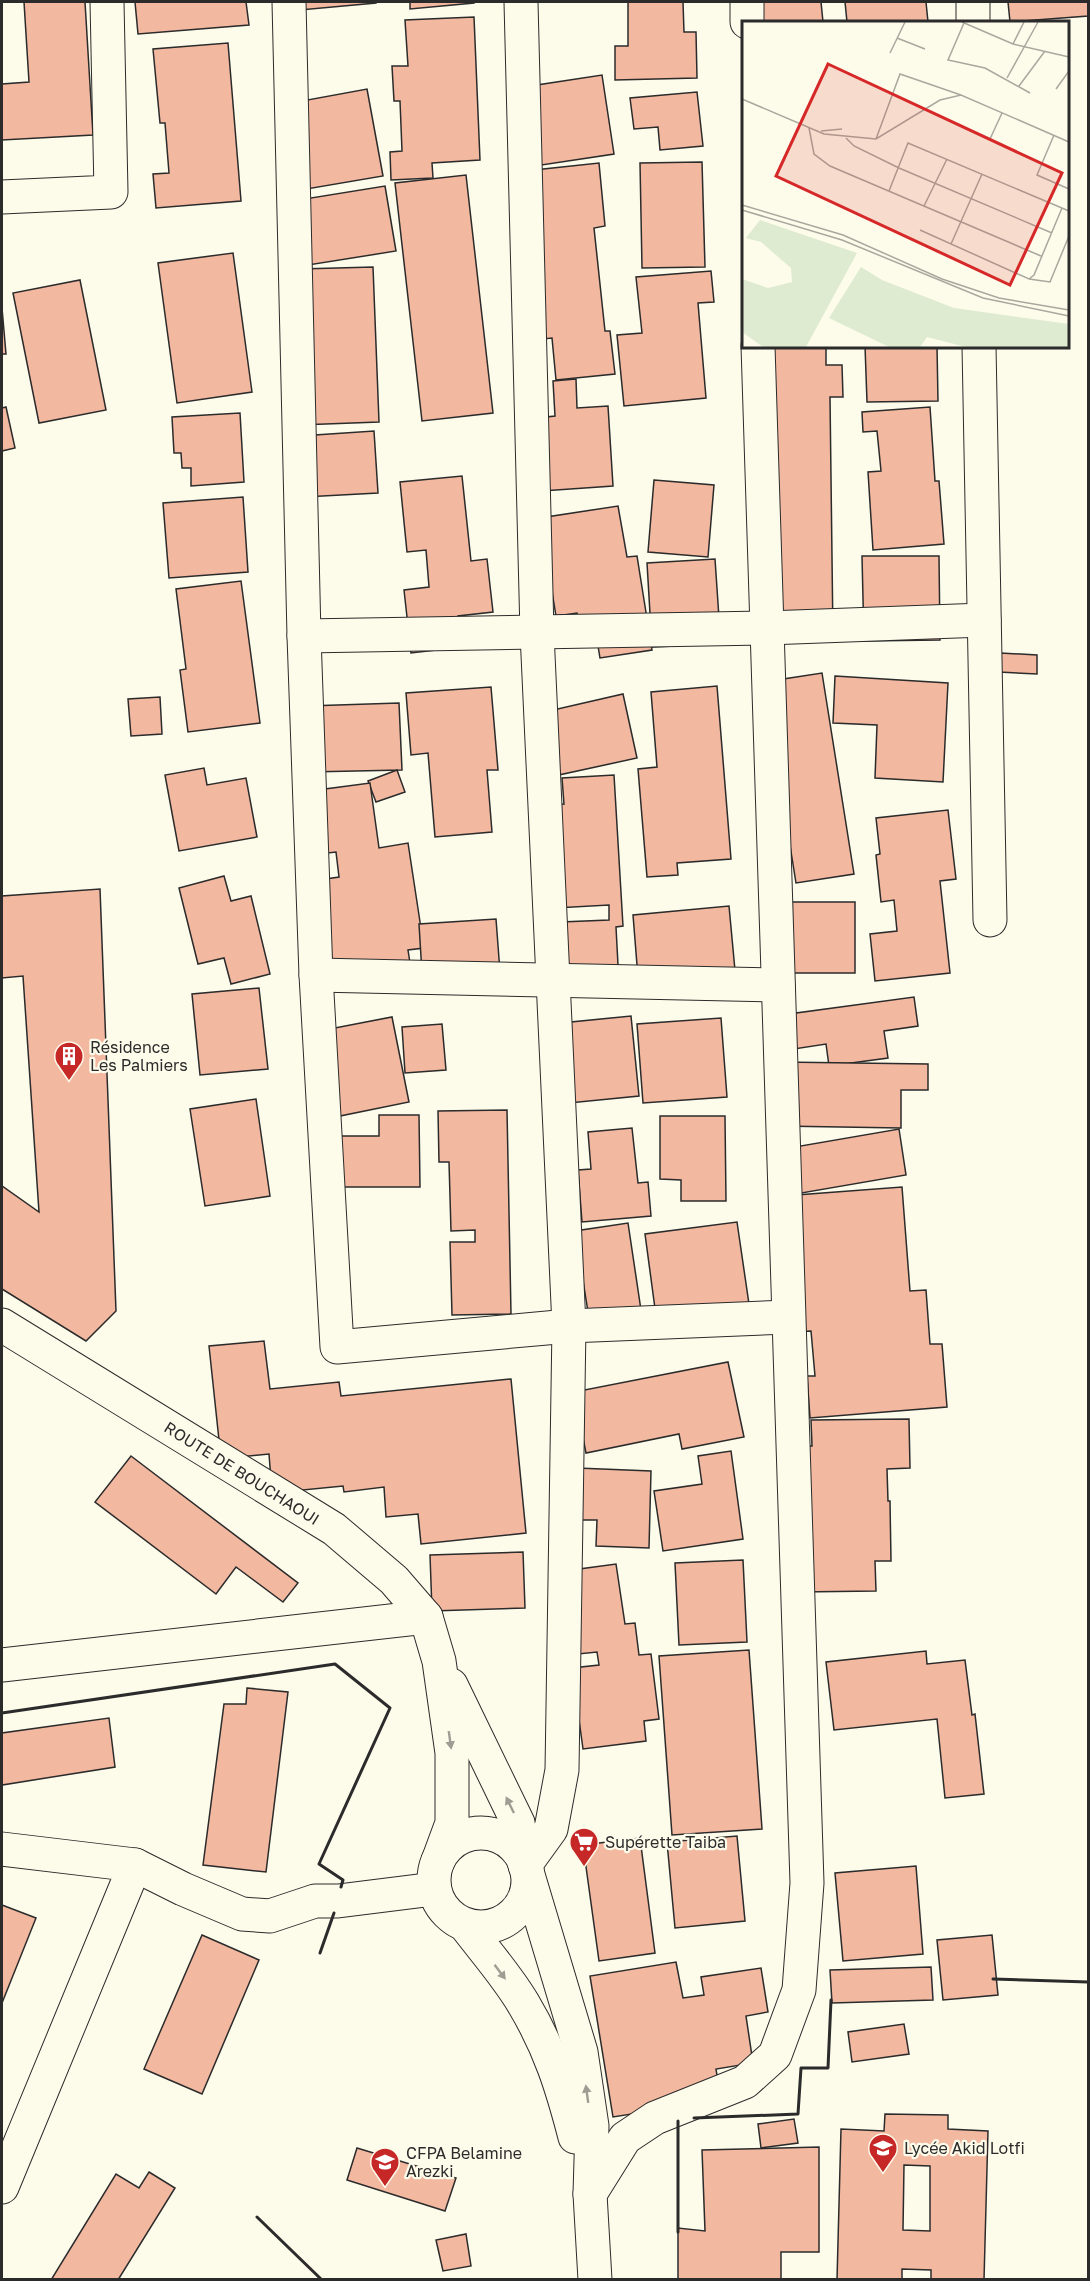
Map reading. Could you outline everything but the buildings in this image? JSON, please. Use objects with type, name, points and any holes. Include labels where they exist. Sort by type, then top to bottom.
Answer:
[{"type":"street","points":[[2,197],[111,192],[107,2]]},
{"type":"street","points":[[289,2],[304,636],[316,975],[337,1347],[569,1326],[788,1317]]},
{"type":"street","points":[[521,2],[537,633],[551,979],[569,1326],[562,1770],[551,1829],[525,1865]]},
{"type":"street","points":[[747,2],[747,21]]},
{"type":"street","points":[[973,2],[973,21]]},
{"type":"street","points":[[590,2194],[625,2138],[655,2118],[745,2082],[775,2055],[799,1990],[807,1883],[758,348]]},
{"type":"street","points":[[979,348],[990,920]]},
{"type":"street","points":[[304,636],[767,628],[984,620]]},
{"type":"street","points":[[316,975],[778,985]]},
{"type":"street","name":"ROUTE DE BOUCHAOUI","points":[[2,1325],[334,1529],[394,1580],[426,1617],[439,1661]]},
{"type":"street","points":[[2,1665],[426,1617]]},
{"type":"street","points":[[439,1661],[518,1823],[525,1865],[528,1885],[523,1900],[514,1914],[501,1923],[481,1927],[465,1925],[451,1917],[441,1904],[436,1875],[452,1823],[452,1753],[439,1661]]},
{"type":"street","points":[[436,1875],[447,1847],[460,1838],[476,1833],[492,1835],[508,1841],[519,1853],[525,1865],[581,2052],[592,2126],[590,2194],[595,2280]]},
{"type":"street","points":[[2,1849],[135,1865],[183,1889],[242,1914],[270,1916],[315,1901],[339,1901],[436,1875]]},
{"type":"street","points":[[2,2187],[135,1865]]},
{"type":"street","points":[[465,1925],[523,2002],[548,2050],[561,2080],[590,2194]]},
{"type":"wall","points":[[2,1713],[335,1664],[390,1708],[319,1864],[343,1880],[341,1887]]},
{"type":"wall","points":[[320,1953],[334,1913]]},
{"type":"wall","points":[[993,1979],[1088,1982]]},
{"type":"wall","points":[[694,2118],[798,2114],[801,2068],[828,2068],[831,2000]]},
{"type":"wall","points":[[678,2121],[678,2232]]},
{"type":"wall","points":[[257,2217],[322,2280]]},
{"type":"place","name":"Résidence Les Palmiers","points":[[69,1082]]},
{"type":"place","name":"Supérette Taiba","points":[[584,1868]]},
{"type":"place","name":"Lycée Akid Lotfi","points":[[883,2174]]},
{"type":"place","name":"CFPA Belamine Arezki","points":[[385,2188]]}]
